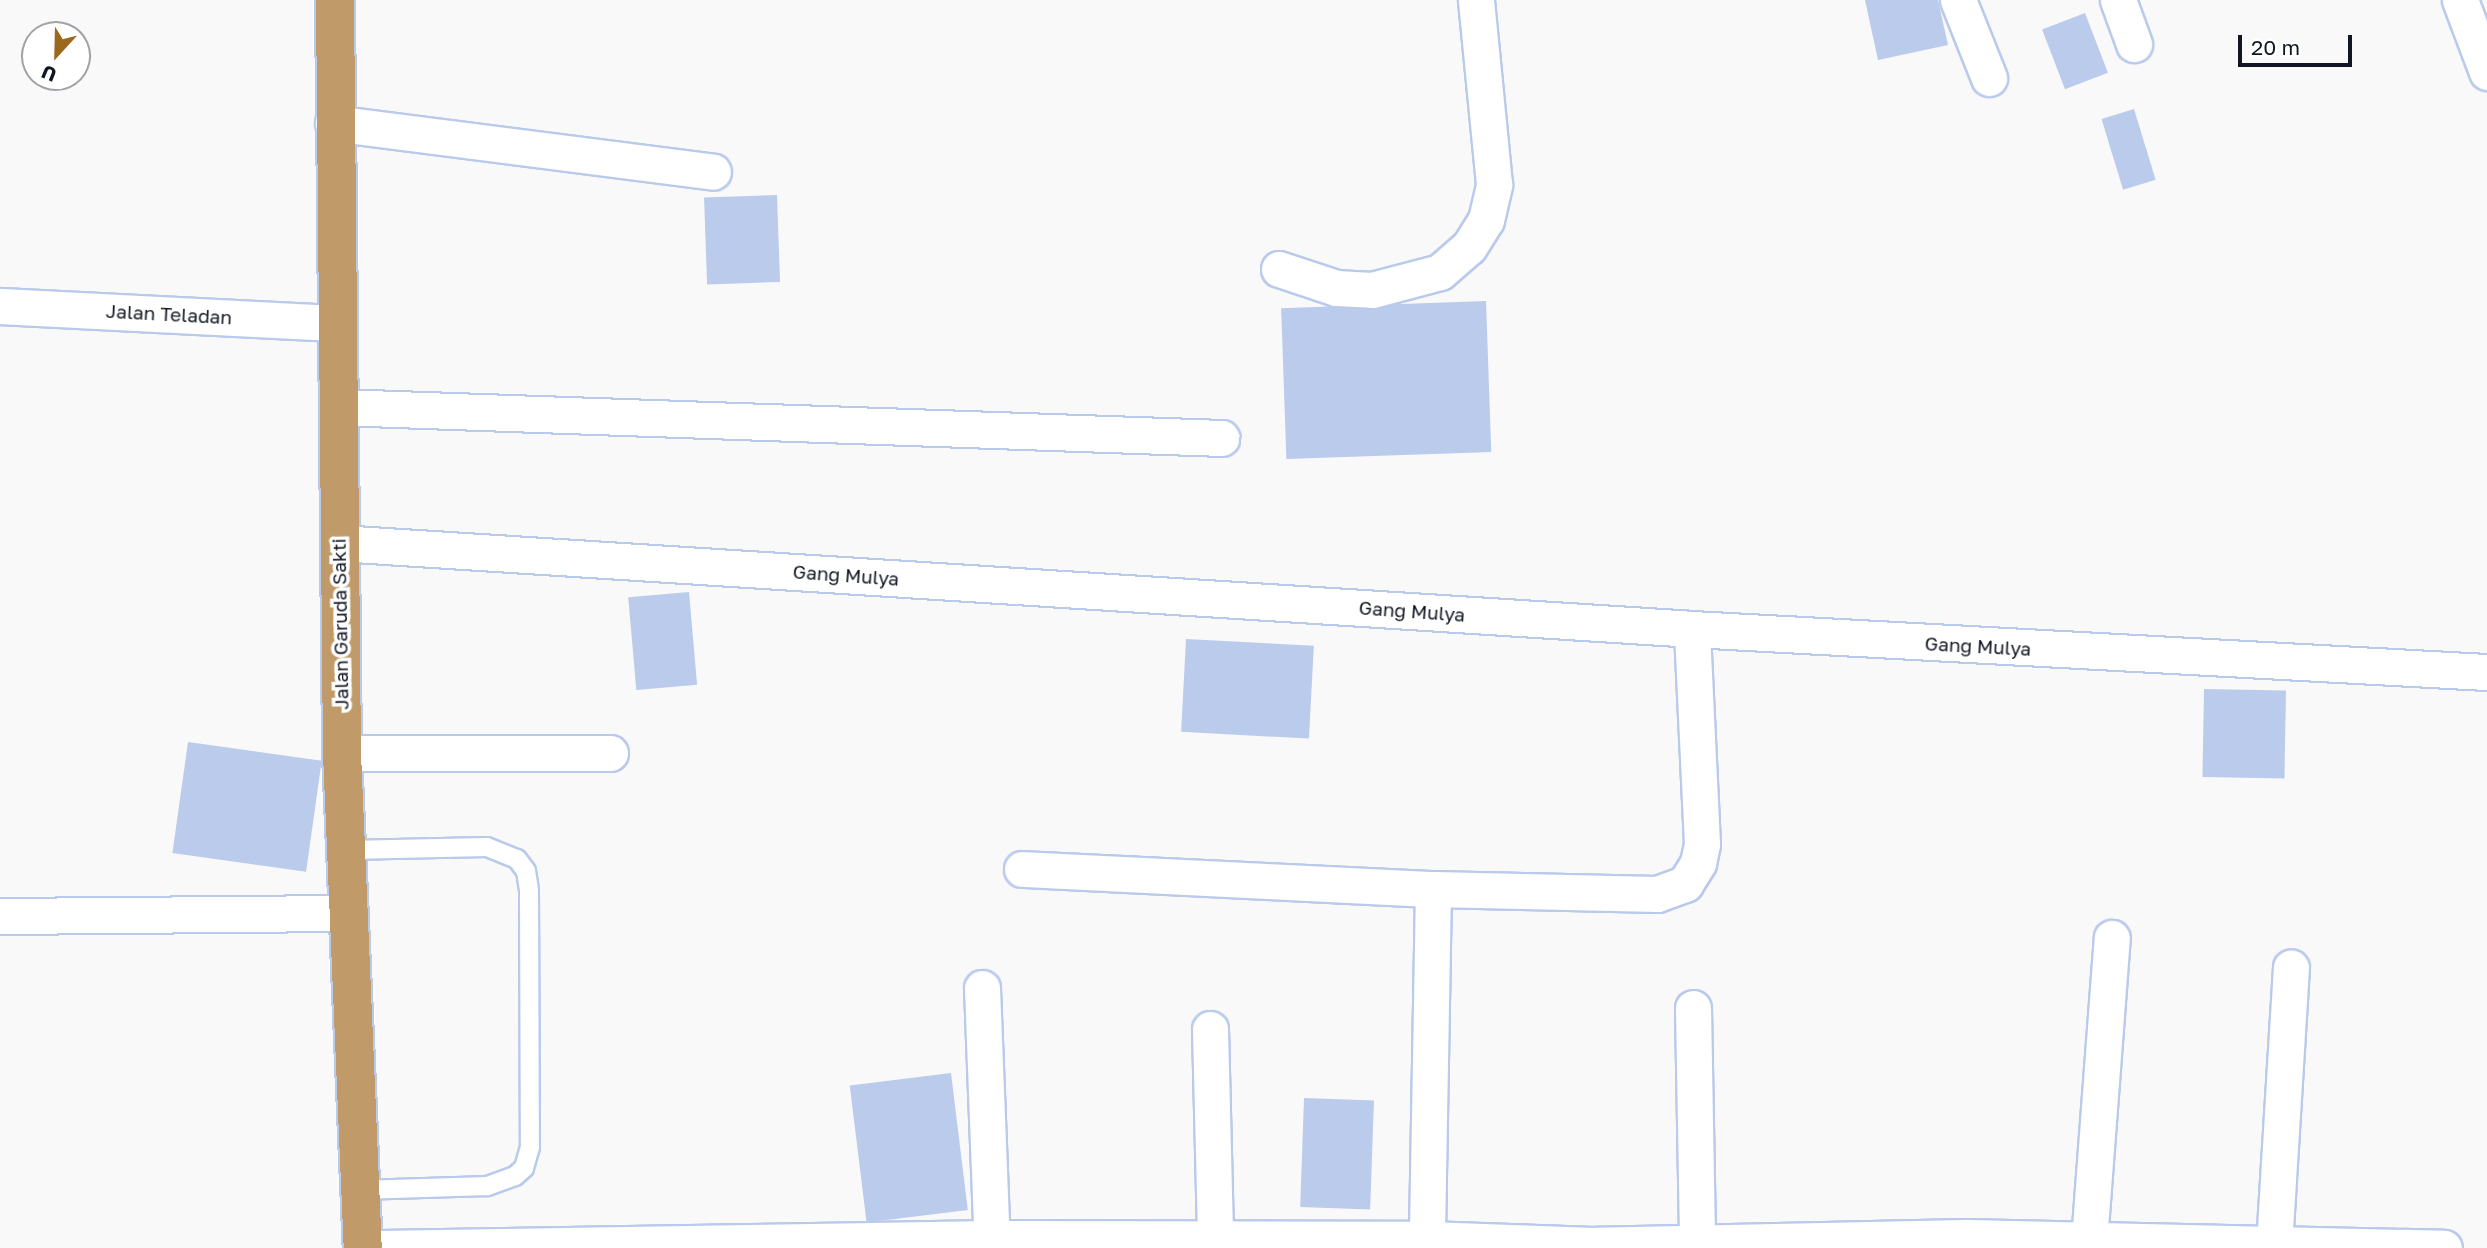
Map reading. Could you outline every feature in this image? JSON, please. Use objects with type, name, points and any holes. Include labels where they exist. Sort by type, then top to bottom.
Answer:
[{"type":"highway","name":"Jalan Garuda Sakti","points":[[335,0],[333,123],[342,753],[363,1248]]},
{"type":"street","points":[[1279,269],[1336,288],[1372,290],[1440,272],[1469,247],[1486,220],[1494,184],[1476,0]]},
{"type":"street","points":[[1958,0],[1989,78]]},
{"type":"street","points":[[2118,0],[2134,44]]},
{"type":"street","points":[[2460,0],[2487,72]]},
{"type":"street","points":[[333,123],[713,172]]},
{"type":"street","name":"Jalan Teladan","points":[[0,306],[337,323]]},
{"type":"street","points":[[339,407],[1221,438]]},
{"type":"street","name":"Gang Mulya","points":[[338,543],[1692,629],[2487,672]]},
{"type":"street","points":[[1022,869],[1433,889],[1657,894],[1685,884],[1698,863],[1702,844],[1692,629]]},
{"type":"street","points":[[342,753],[610,753]]},
{"type":"street","points":[[1427,1239],[1433,889]]},
{"type":"street","points":[[0,916],[349,913]]},
{"type":"street","points":[[2088,1241],[2112,938]]},
{"type":"street","points":[[2274,1245],[2291,968]]},
{"type":"street","points":[[982,988],[992,1243]]},
{"type":"street","points":[[1692,1008],[1697,1244]]},
{"type":"street","points":[[1210,1029],[1215,1239]]},
{"type":"street","points":[[380,1248],[1215,1239],[1427,1239],[1697,1244],[1967,1237],[2170,1246],[2444,1248]]},
{"type":"lane","points":[[347,850],[487,847],[517,859],[526,871],[529,891],[530,1147],[524,1168],[515,1176],[487,1186],[361,1190]]},
{"type":"building","points":[[1865,0],[1938,0],[1948,45],[1878,60]]},
{"type":"building","points":[[2085,13],[2108,73],[2065,89],[2042,29]]},
{"type":"building","points":[[2134,109],[2156,180],[2123,190],[2101,119]]},
{"type":"building","points":[[777,195],[780,282],[707,284],[704,198]]},
{"type":"building","points":[[1486,301],[1491,452],[1286,459],[1281,308]]},
{"type":"building","points":[[689,592],[697,685],[636,690],[628,597]]},
{"type":"building","points":[[1186,639],[1314,646],[1309,739],[1181,732]]},
{"type":"building","points":[[2204,689],[2286,690],[2284,778],[2202,777]]},
{"type":"building","points":[[188,742],[322,761],[306,872],[172,853]]},
{"type":"building","points":[[951,1073],[968,1210],[867,1222],[850,1085]]},
{"type":"building","points":[[1304,1098],[1374,1100],[1370,1209],[1300,1207]]}]
